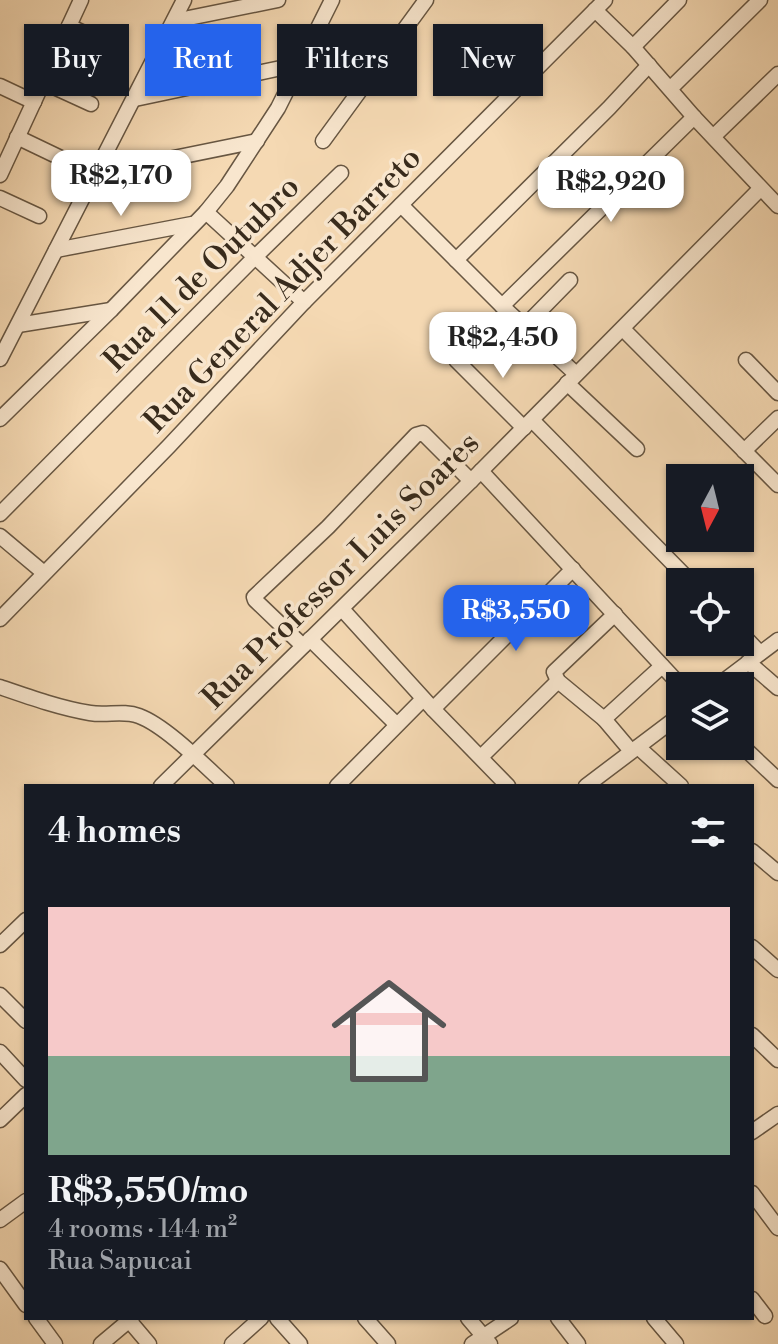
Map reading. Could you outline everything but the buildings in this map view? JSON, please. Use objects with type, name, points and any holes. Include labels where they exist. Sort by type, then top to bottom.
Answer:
[{"type":"street","points":[[70,24],[81,0]]},
{"type":"street","points":[[0,359],[184,0]]},
{"type":"street","points":[[174,21],[278,0]]},
{"type":"street","points":[[320,24],[332,0]]},
{"type":"street","points":[[323,141],[426,0]]},
{"type":"street","points":[[633,47],[679,0]]},
{"type":"street","points":[[671,88],[760,0]]},
{"type":"street","points":[[600,5],[694,117],[778,206]]},
{"type":"street","name":"Rua General Adjer Barreto","points":[[0,619],[304,302],[600,5]]},
{"type":"street","points":[[456,260],[649,65]]},
{"type":"street","points":[[135,99],[277,69]]},
{"type":"street","points":[[714,136],[778,74]]},
{"type":"street","points":[[0,86],[34,102]]},
{"type":"street","points":[[2,165],[37,96]]},
{"type":"street","points":[[74,96],[91,104]]},
{"type":"street","points":[[0,419],[206,212],[227,186],[284,96]]},
{"type":"street","points":[[502,306],[694,117]]},
{"type":"street","points":[[17,137],[65,160]]},
{"type":"street","points":[[95,174],[257,141]]},
{"type":"street","name":"Rua 11 de Outubro","points":[[0,514],[341,173]]},
{"type":"street","name":"Rua Professor Luis Soares","points":[[163,784],[476,476],[760,189]]},
{"type":"street","points":[[0,198],[39,216]]},
{"type":"street","points":[[401,205],[524,327],[637,449]]},
{"type":"street","points":[[206,212],[304,302]]},
{"type":"street","points":[[56,250],[193,224]]},
{"type":"street","points":[[524,327],[570,280]]},
{"type":"street","points":[[18,325],[111,310]]},
{"type":"street","points":[[623,329],[778,485]]},
{"type":"street","points":[[456,360],[528,424],[677,568]]},
{"type":"street","points":[[746,360],[778,393]]},
{"type":"street","points":[[744,451],[778,418]]},
{"type":"street","points":[[396,724],[254,597],[328,527],[416,435],[423,433],[476,476],[573,569],[668,672]]},
{"type":"street","points":[[0,536],[44,573]]},
{"type":"street","points":[[339,784],[396,724],[428,704],[573,569]]},
{"type":"street","points":[[342,609],[506,784]]},
{"type":"street","points":[[615,614],[554,672],[558,681],[678,784]]},
{"type":"street","points":[[735,672],[778,640]]},
{"type":"street","points":[[754,647],[760,653]]},
{"type":"street","points":[[748,662],[778,688]]},
{"type":"street","points":[[604,719],[662,666]]},
{"type":"street","points":[[481,757],[558,681]]},
{"type":"street","points":[[0,687],[33,699],[91,713],[127,712],[141,716],[193,755],[225,784]]},
{"type":"street","points":[[590,784],[666,725]]},
{"type":"street","points":[[754,757],[778,780]]},
{"type":"street","points":[[754,853],[778,873]]},
{"type":"street","points":[[0,945],[24,922]]},
{"type":"street","points":[[754,949],[778,970]]},
{"type":"street","points":[[0,995],[24,1019]]},
{"type":"street","points":[[754,1037],[778,1060]]},
{"type":"street","points":[[0,1052],[24,1078]]},
{"type":"street","points":[[0,1120],[24,1097]]},
{"type":"street","points":[[754,1128],[777,1115]]},
{"type":"street","points":[[754,1196],[778,1228]]},
{"type":"street","points":[[0,1220],[24,1203]]},
{"type":"street","points":[[0,1269],[24,1302]]},
{"type":"street","points":[[754,1302],[765,1316]]},
{"type":"street","points":[[37,1320],[55,1344]]},
{"type":"street","points":[[101,1344],[129,1320]]},
{"type":"street","points":[[131,1320],[149,1344]]},
{"type":"street","points":[[232,1344],[259,1320]]},
{"type":"street","points":[[279,1320],[300,1344]]},
{"type":"street","points":[[367,1320],[388,1344]]},
{"type":"street","points":[[469,1320],[482,1341],[508,1320]]},
{"type":"street","points":[[560,1320],[578,1344]]},
{"type":"street","points":[[656,1320],[676,1344]]}]
